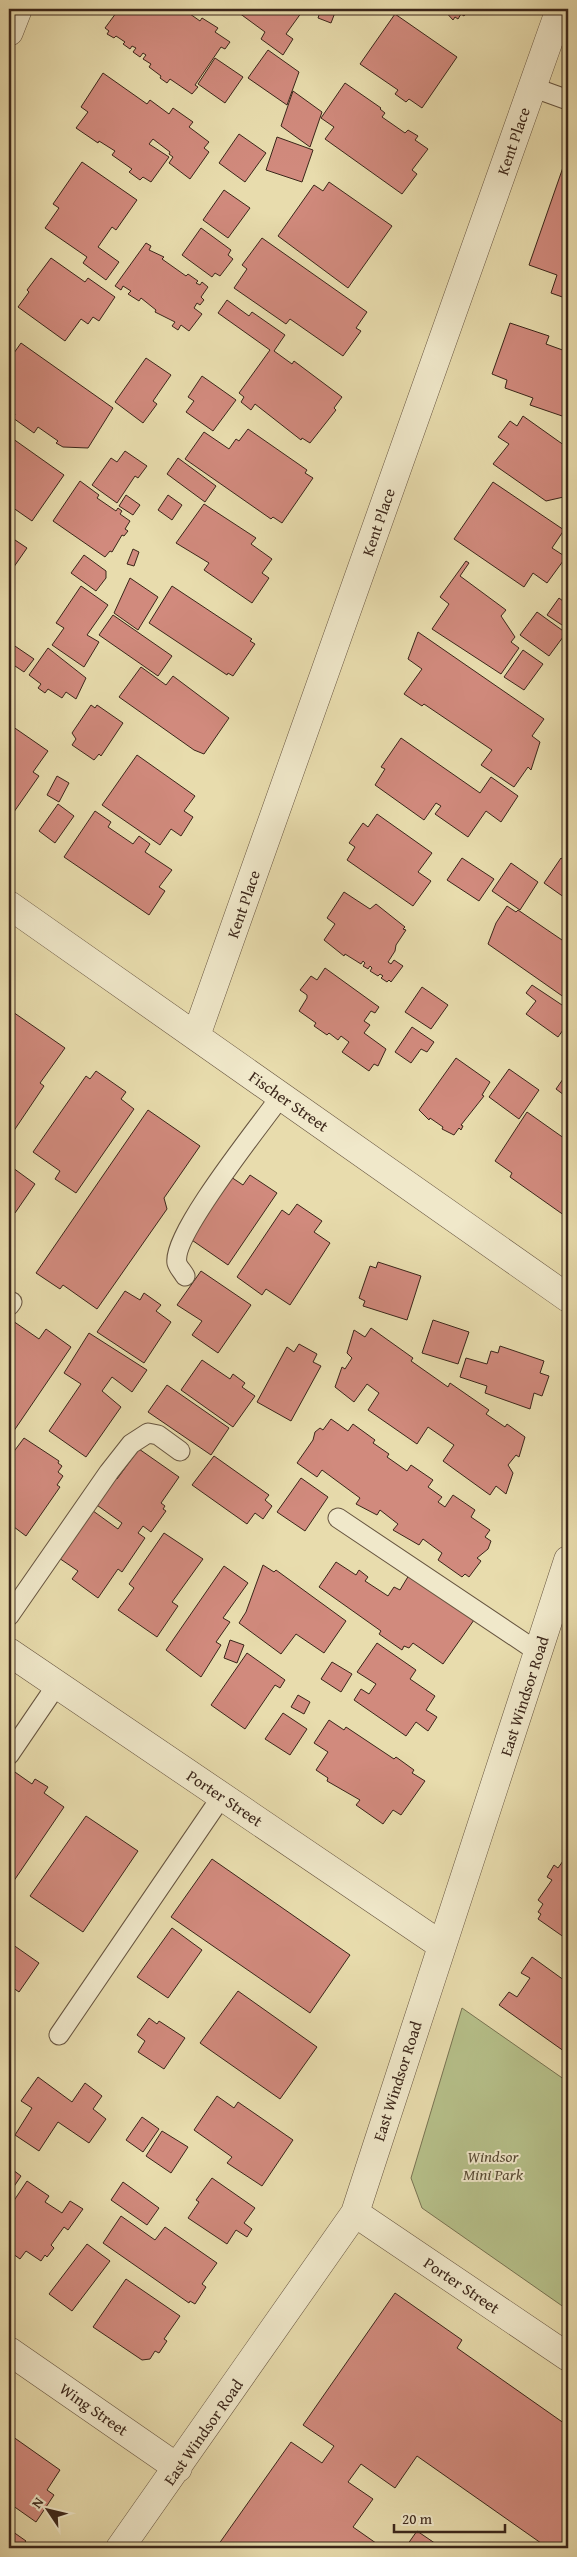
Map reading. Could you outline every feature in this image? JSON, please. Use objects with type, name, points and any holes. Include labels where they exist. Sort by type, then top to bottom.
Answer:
[{"type":"street","points":[[9,32],[18,9]]},
{"type":"street","name":"Kent Place","points":[[196,1036],[560,9]]},
{"type":"street","name":"Fischer Street","points":[[9,905],[568,1298]]},
{"type":"street","name":"East Windsor Road","points":[[120,2548],[178,2468],[355,2213],[568,1560]]},
{"type":"street","name":"Porter Street","points":[[9,1652],[56,1686],[441,1945]]},
{"type":"street","name":"Porter Street","points":[[355,2213],[568,2357]]},
{"type":"street","name":"Wing Street","points":[[9,2351],[178,2468]]},
{"type":"lane","points":[[532,87],[568,100]]},
{"type":"lane","points":[[185,1276],[177,1262],[180,1242],[216,1185],[281,1096]]},
{"type":"lane","points":[[9,1616],[109,1472],[131,1444],[148,1433],[158,1436],[180,1451]]},
{"type":"lane","points":[[338,1518],[538,1652]]},
{"type":"lane","points":[[9,1755],[56,1686]]},
{"type":"lane","points":[[59,2035],[222,1796]]},
{"type":"green space","name":"Windsor Mini Park","points":[[462,2008],[568,2082],[568,2310],[422,2208],[411,2178]]},
{"type":"building","points":[[119,9],[183,9],[200,21],[202,18],[218,28],[215,32],[230,42],[225,49],[221,47],[195,85],[198,87],[192,94],[170,79],[167,83],[149,67],[151,64],[143,59],[146,55],[143,53],[140,57],[133,52],[136,48],[132,46],[130,49],[123,44],[125,42],[116,36],[114,38],[107,34],[109,31],[105,28]]},
{"type":"building","points":[[226,9],[304,9],[286,34],[293,39],[283,55],[261,39],[265,32],[235,10],[232,14]]},
{"type":"building","points":[[321,9],[336,10],[331,23],[318,18]]},
{"type":"building","points":[[443,9],[469,9],[464,16],[461,14],[458,19],[455,17],[453,20]]},
{"type":"building","points":[[395,14],[457,57],[422,108],[409,99],[406,102],[395,94],[398,90],[360,64]]},
{"type":"building","points":[[268,50],[299,72],[287,105],[248,78]]},
{"type":"building","points":[[215,58],[243,77],[225,103],[198,84]]},
{"type":"building","points":[[103,73],[147,104],[150,100],[169,114],[173,108],[193,122],[189,127],[209,142],[204,148],[209,152],[190,179],[169,163],[173,157],[169,154],[170,152],[153,139],[149,144],[169,157],[151,182],[143,177],[140,180],[129,172],[132,169],[112,155],[115,151],[99,141],[98,143],[76,128],[88,112],[81,107]]},
{"type":"building","points":[[345,83],[381,108],[385,113],[382,117],[405,133],[408,130],[418,136],[415,140],[428,149],[412,170],[417,174],[402,194],[325,139],[334,127],[321,118]]},
{"type":"building","points":[[293,91],[322,112],[310,147],[281,126]]},
{"type":"building","points":[[239,134],[266,153],[245,182],[219,163]]},
{"type":"building","points":[[277,137],[313,150],[302,182],[266,170]]},
{"type":"building","points":[[568,153],[568,299],[551,293],[557,275],[529,265]]},
{"type":"building","points":[[82,162],[137,200],[116,230],[112,227],[98,247],[119,262],[106,280],[83,263],[87,257],[45,228],[59,208],[53,204]]},
{"type":"building","points":[[329,182],[392,226],[348,288],[278,236],[314,185],[323,191]]},
{"type":"building","points":[[224,190],[250,208],[228,238],[203,220]]},
{"type":"building","points":[[201,228],[231,250],[228,255],[233,259],[220,276],[215,273],[212,277],[182,255]]},
{"type":"building","points":[[262,238],[367,312],[356,328],[361,331],[343,356],[290,319],[286,324],[234,288],[247,269],[242,265]]},
{"type":"building","points":[[146,243],[151,246],[149,250],[164,257],[162,259],[186,276],[188,274],[198,281],[196,283],[200,285],[202,282],[208,287],[201,297],[204,300],[200,305],[197,303],[194,308],[202,314],[189,331],[181,325],[178,330],[172,326],[175,322],[155,312],[156,310],[141,298],[139,301],[128,294],[131,291],[123,286],[121,290],[115,286]]},
{"type":"building","points":[[51,258],[85,282],[88,278],[115,297],[99,321],[93,317],[88,324],[81,319],[65,341],[18,307],[29,292],[27,290]]},
{"type":"building","points":[[227,300],[249,316],[252,312],[285,335],[274,351],[292,364],[294,361],[342,397],[334,408],[336,410],[310,443],[302,438],[301,440],[255,404],[251,410],[241,402],[244,397],[239,393],[270,350],[218,313]]},
{"type":"building","points":[[510,323],[549,336],[546,344],[568,352],[568,418],[530,405],[533,398],[505,388],[507,380],[492,374]]},
{"type":"building","points":[[21,343],[113,408],[88,448],[63,447],[56,443],[58,441],[38,427],[34,433],[13,418],[15,414],[9,410],[9,360]]},
{"type":"building","points":[[146,358],[171,375],[153,401],[157,404],[143,423],[115,402]]},
{"type":"building","points":[[202,376],[236,400],[213,431],[186,412],[194,401],[188,397]]},
{"type":"building","points":[[523,416],[568,448],[568,496],[546,501],[493,464],[509,444],[498,437],[510,421],[517,426]]},
{"type":"building","points":[[248,429],[307,470],[305,473],[313,478],[282,523],[273,517],[271,519],[185,459],[204,432],[229,449],[236,439],[239,441]]},
{"type":"building","points":[[9,436],[64,475],[32,521],[9,505]]},
{"type":"building","points":[[125,451],[147,466],[138,478],[135,476],[117,503],[92,485],[111,458],[117,462]]},
{"type":"building","points":[[178,458],[216,486],[205,502],[167,474]]},
{"type":"building","points":[[80,481],[99,495],[97,498],[116,511],[118,508],[122,511],[120,514],[130,521],[125,529],[128,531],[124,536],[122,535],[112,552],[110,551],[105,557],[53,521]]},
{"type":"building","points":[[493,482],[564,530],[552,548],[566,557],[547,583],[533,573],[524,587],[454,539]]},
{"type":"building","points":[[126,495],[140,505],[133,515],[119,506]]},
{"type":"building","points":[[168,495],[182,505],[172,520],[158,510]]},
{"type":"building","points":[[204,504],[256,538],[251,544],[272,559],[262,573],[269,578],[252,603],[204,570],[209,563],[176,543]]},
{"type":"building","points":[[9,536],[27,548],[9,574]]},
{"type":"building","points":[[133,549],[139,552],[134,566],[127,564]]},
{"type":"building","points":[[84,555],[106,571],[106,578],[96,591],[71,573]]},
{"type":"building","points":[[466,561],[469,563],[460,576],[506,610],[501,616],[515,637],[511,642],[519,648],[501,674],[432,629],[449,604],[440,597]]},
{"type":"building","points":[[130,578],[158,597],[138,630],[114,613]]},
{"type":"building","points":[[81,586],[108,605],[87,635],[99,642],[84,667],[52,645],[64,628],[56,623]]},
{"type":"building","points":[[172,586],[252,639],[250,641],[255,644],[233,676],[228,673],[227,675],[149,623]]},
{"type":"building","points":[[559,598],[568,605],[568,629],[547,615]]},
{"type":"building","points":[[537,612],[566,633],[549,656],[520,635]]},
{"type":"building","points":[[113,615],[172,656],[158,676],[99,635]]},
{"type":"building","points":[[418,632],[544,719],[532,736],[540,742],[531,770],[528,767],[514,787],[481,765],[492,750],[424,704],[422,706],[404,694],[422,669],[408,659]]},
{"type":"building","points":[[9,642],[34,659],[24,672],[15,666],[9,673]]},
{"type":"building","points":[[48,648],[86,678],[76,699],[66,692],[62,698],[48,689],[45,693],[38,688],[41,684],[29,675]]},
{"type":"building","points":[[523,650],[543,664],[524,690],[504,677]]},
{"type":"building","points":[[141,667],[166,685],[173,676],[229,718],[204,754],[194,750],[119,697]]},
{"type":"building","points":[[91,705],[95,708],[97,705],[123,723],[101,756],[99,754],[94,760],[72,745],[76,739],[72,733]]},
{"type":"building","points":[[9,724],[48,751],[33,772],[39,776],[9,819]]},
{"type":"building","points":[[401,738],[480,793],[491,777],[518,796],[501,822],[486,811],[468,837],[435,814],[441,806],[436,803],[424,820],[375,785],[385,769],[381,767]]},
{"type":"building","points":[[137,755],[195,796],[184,811],[193,817],[181,836],[171,829],[160,845],[102,805]]},
{"type":"building","points":[[57,776],[69,783],[59,802],[47,795]]},
{"type":"building","points":[[58,804],[74,816],[55,843],[39,831]]},
{"type":"building","points":[[95,811],[111,822],[108,827],[133,844],[139,836],[150,844],[145,852],[172,870],[159,887],[165,891],[149,915],[64,857]]},
{"type":"building","points":[[377,814],[432,853],[418,872],[431,881],[413,906],[347,860],[355,847],[349,843],[363,823],[368,827]]},
{"type":"building","points":[[462,858],[494,879],[479,901],[447,880]]},
{"type":"building","points":[[561,858],[568,863],[568,900],[544,883]]},
{"type":"building","points":[[511,863],[538,882],[520,910],[492,891]]},
{"type":"building","points":[[344,892],[370,909],[376,904],[405,927],[403,929],[406,930],[388,962],[391,964],[394,960],[403,966],[391,982],[381,978],[383,976],[380,974],[378,976],[370,971],[372,968],[370,966],[368,969],[363,966],[365,963],[363,961],[361,964],[345,954],[344,956],[324,940],[335,924],[327,918]]},
{"type":"building","points":[[507,906],[516,912],[518,910],[562,940],[568,931],[568,1000],[488,944],[496,923]]},
{"type":"building","points":[[325,968],[379,1007],[375,1013],[371,1011],[364,1021],[370,1025],[364,1033],[386,1049],[378,1066],[374,1064],[369,1071],[342,1052],[349,1042],[341,1036],[338,1040],[329,1033],[327,1035],[314,1026],[316,1023],[299,1011],[307,998],[307,995],[300,990],[311,976],[317,980]]},
{"type":"building","points":[[532,985],[568,1009],[568,1023],[558,1037],[526,1014],[536,1001],[526,993]]},
{"type":"building","points":[[422,987],[448,1005],[431,1029],[405,1012]]},
{"type":"building","points":[[10,1010],[65,1048],[40,1083],[44,1086],[9,1138]]},
{"type":"building","points":[[412,1027],[434,1042],[427,1052],[421,1049],[411,1063],[395,1052]]},
{"type":"building","points":[[456,1058],[490,1082],[482,1095],[484,1096],[461,1125],[463,1126],[461,1130],[459,1128],[454,1135],[442,1129],[443,1127],[430,1118],[429,1120],[419,1110]]},
{"type":"building","points":[[509,1069],[539,1090],[519,1119],[489,1097]]},
{"type":"building","points":[[96,1071],[126,1092],[121,1099],[134,1109],[76,1193],[55,1179],[60,1171],[33,1152],[86,1076],[90,1079]]},
{"type":"building","points":[[568,1072],[568,1098],[556,1089]]},
{"type":"building","points":[[148,1110],[200,1146],[164,1198],[167,1209],[97,1309],[63,1285],[60,1289],[36,1273]]},
{"type":"building","points":[[527,1112],[568,1141],[568,1218],[510,1177],[512,1173],[495,1161]]},
{"type":"building","points":[[9,1165],[35,1184],[15,1213],[9,1209]]},
{"type":"building","points":[[228,1175],[243,1185],[250,1175],[277,1193],[228,1265],[186,1236]]},
{"type":"building","points":[[297,1204],[322,1221],[314,1232],[330,1243],[290,1305],[266,1289],[262,1295],[237,1277],[282,1210],[289,1215]]},
{"type":"building","points":[[378,1262],[421,1276],[407,1320],[363,1306],[365,1301],[359,1298],[370,1266],[376,1268]]},
{"type":"building","points":[[201,1271],[251,1305],[218,1353],[192,1335],[202,1321],[177,1305]]},
{"type":"building","points":[[125,1291],[140,1300],[144,1293],[161,1305],[156,1311],[171,1322],[144,1363],[97,1332]]},
{"type":"building","points":[[433,1320],[469,1332],[458,1364],[422,1353]]},
{"type":"building","points":[[13,1321],[39,1339],[46,1329],[71,1347],[9,1438],[9,1327]]},
{"type":"building","points":[[371,1328],[413,1358],[411,1361],[448,1387],[450,1383],[489,1410],[486,1414],[505,1427],[507,1424],[525,1437],[519,1457],[516,1455],[508,1465],[513,1473],[506,1494],[496,1486],[490,1495],[443,1461],[454,1445],[428,1427],[417,1444],[368,1410],[379,1393],[367,1384],[354,1402],[335,1387],[342,1367],[345,1369],[352,1358],[347,1353],[354,1330],[365,1337]]},
{"type":"building","points":[[89,1333],[147,1370],[132,1392],[112,1377],[102,1391],[121,1407],[86,1457],[49,1431],[81,1384],[64,1373]]},
{"type":"building","points":[[299,1344],[317,1354],[313,1362],[321,1366],[291,1421],[257,1402],[287,1347],[294,1352]]},
{"type":"building","points":[[500,1346],[544,1361],[540,1373],[549,1376],[542,1396],[534,1393],[530,1409],[485,1393],[487,1386],[460,1377],[466,1358],[487,1364],[491,1351],[498,1353]]},
{"type":"building","points":[[202,1360],[230,1379],[233,1374],[245,1383],[242,1387],[255,1396],[233,1427],[181,1390]]},
{"type":"building","points":[[167,1385],[229,1428],[211,1455],[148,1412]]},
{"type":"building","points":[[331,1419],[348,1431],[353,1424],[375,1440],[373,1443],[389,1454],[387,1457],[407,1471],[411,1465],[433,1480],[428,1487],[442,1497],[438,1502],[445,1507],[453,1495],[475,1510],[471,1517],[490,1530],[485,1537],[491,1541],[488,1549],[477,1558],[481,1561],[469,1577],[465,1574],[462,1577],[438,1560],[442,1553],[423,1539],[419,1545],[393,1530],[398,1524],[380,1510],[377,1515],[356,1504],[360,1498],[322,1470],[317,1477],[297,1463],[313,1440],[315,1432],[320,1428],[323,1430]]},
{"type":"building","points":[[24,1438],[59,1461],[58,1463],[62,1466],[58,1472],[63,1476],[57,1485],[60,1487],[26,1536],[14,1527],[9,1533],[9,1458]]},
{"type":"building","points":[[139,1449],[179,1477],[161,1503],[165,1506],[163,1509],[166,1511],[151,1532],[143,1526],[138,1533],[145,1538],[122,1572],[118,1569],[98,1598],[72,1579],[78,1571],[56,1556],[89,1508],[118,1529],[122,1523],[94,1503],[113,1476],[117,1479]]},
{"type":"building","points":[[214,1456],[269,1495],[265,1500],[272,1506],[263,1519],[255,1513],[247,1524],[192,1485]]},
{"type":"building","points":[[301,1478],[328,1497],[305,1531],[277,1512]]},
{"type":"building","points":[[164,1533],[203,1559],[172,1602],[178,1606],[157,1637],[118,1610],[134,1588],[129,1584]]},
{"type":"building","points":[[336,1562],[356,1575],[359,1570],[368,1577],[365,1581],[388,1596],[394,1587],[400,1590],[409,1575],[474,1620],[443,1664],[413,1643],[409,1648],[404,1646],[402,1650],[379,1634],[381,1631],[319,1587]]},
{"type":"building","points":[[263,1565],[274,1572],[276,1570],[346,1621],[324,1653],[296,1634],[281,1654],[239,1623],[246,1612]]},
{"type":"building","points":[[224,1566],[248,1583],[223,1618],[230,1622],[216,1642],[221,1645],[201,1677],[166,1650]]},
{"type":"building","points":[[230,1640],[244,1645],[237,1663],[224,1658]]},
{"type":"building","points":[[377,1643],[416,1670],[410,1679],[435,1696],[426,1710],[437,1717],[428,1731],[416,1722],[406,1736],[354,1700],[361,1689],[369,1694],[376,1684],[357,1672]]},
{"type":"building","points":[[247,1653],[285,1680],[280,1688],[275,1685],[245,1729],[211,1705]]},
{"type":"building","points":[[332,1662],[352,1674],[341,1692],[321,1679]]},
{"type":"building","points":[[298,1695],[310,1702],[304,1714],[291,1707]]},
{"type":"building","points":[[283,1713],[307,1729],[290,1755],[265,1739]]},
{"type":"building","points":[[329,1720],[344,1730],[346,1727],[394,1759],[396,1757],[414,1770],[412,1773],[425,1781],[401,1815],[393,1810],[383,1824],[356,1805],[360,1800],[327,1781],[328,1778],[316,1770],[328,1752],[314,1743]]},
{"type":"building","points":[[12,1770],[32,1784],[35,1779],[48,1787],[44,1793],[64,1807],[9,1888],[9,1775]]},
{"type":"building","points":[[86,1816],[138,1851],[83,1932],[30,1896]]},
{"type":"building","points":[[568,1854],[568,1940],[538,1919],[541,1914],[538,1912],[543,1904],[538,1900],[552,1880],[547,1877],[554,1865],[558,1868]]},
{"type":"building","points":[[212,1859],[350,1955],[310,2013],[171,1917]]},
{"type":"building","points":[[172,1928],[202,1950],[168,1998],[137,1977]]},
{"type":"building","points":[[9,1942],[39,1963],[19,1992],[9,1985]]},
{"type":"building","points":[[532,1957],[568,1983],[568,2054],[499,2005],[509,1992],[517,1997],[530,1978],[521,1973]]},
{"type":"building","points":[[238,1991],[317,2047],[280,2099],[200,2043]]},
{"type":"building","points":[[149,2018],[157,2024],[159,2021],[185,2038],[164,2069],[138,2052],[145,2041],[137,2035]]},
{"type":"building","points":[[38,2077],[72,2102],[85,2083],[102,2096],[93,2109],[106,2119],[89,2143],[58,2122],[39,2151],[15,2135],[32,2108],[21,2101]]},
{"type":"building","points":[[217,2096],[234,2108],[238,2102],[293,2140],[262,2186],[227,2163],[232,2157],[194,2130]]},
{"type":"building","points":[[142,2117],[159,2129],[143,2152],[126,2140]]},
{"type":"building","points":[[162,2131],[188,2147],[171,2173],[146,2156]]},
{"type":"building","points":[[9,2167],[21,2176],[9,2194]]},
{"type":"building","points":[[212,2178],[255,2208],[244,2223],[252,2229],[247,2237],[236,2230],[227,2244],[188,2218],[199,2202],[196,2200]]},
{"type":"building","points":[[27,2181],[49,2196],[45,2202],[62,2213],[70,2201],[83,2209],[68,2230],[64,2227],[51,2245],[54,2248],[41,2261],[26,2251],[20,2259],[9,2251],[9,2208]]},
{"type":"building","points":[[123,2182],[159,2208],[147,2225],[111,2200]]},
{"type":"building","points":[[121,2216],[155,2240],[165,2227],[217,2263],[202,2284],[206,2287],[195,2304],[190,2301],[189,2303],[103,2243]]},
{"type":"building","points":[[87,2244],[110,2261],[72,2311],[49,2294]]},
{"type":"building","points":[[126,2279],[180,2316],[164,2339],[167,2341],[159,2353],[155,2351],[150,2359],[142,2360],[93,2327]]},
{"type":"building","points":[[395,2293],[462,2340],[457,2348],[568,2426],[568,2548],[548,2548],[417,2456],[395,2488],[361,2464],[348,2482],[373,2499],[353,2527],[383,2548],[216,2548],[291,2442],[322,2463],[334,2446],[303,2425]]},
{"type":"building","points":[[9,2434],[60,2470],[47,2490],[54,2495],[36,2522],[9,2503]]},
{"type":"building","points":[[9,2529],[26,2541],[20,2548],[9,2548]]},
{"type":"building","points":[[417,2531],[442,2548],[405,2548]]}]
